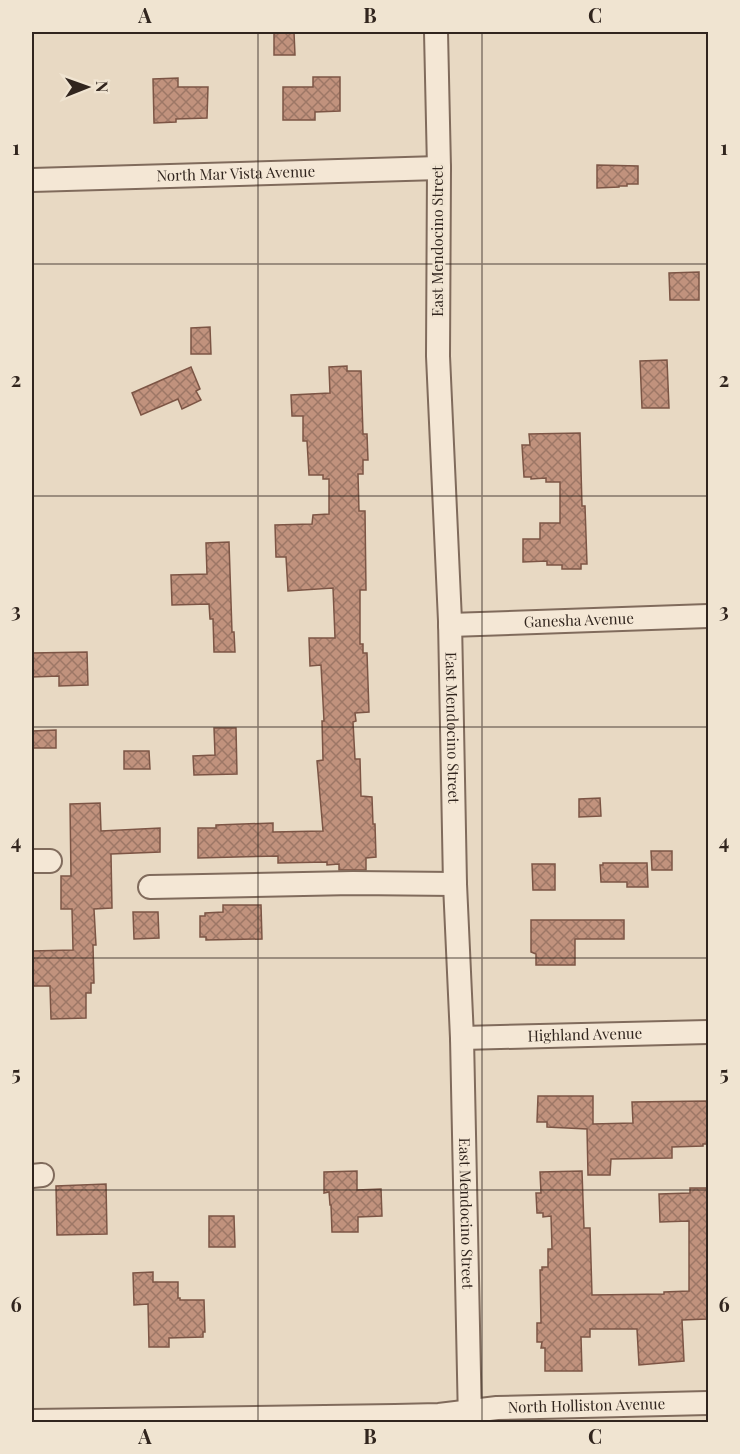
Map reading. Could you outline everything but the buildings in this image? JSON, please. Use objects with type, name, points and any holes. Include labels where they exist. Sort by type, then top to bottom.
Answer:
[{"type":"street","name":"East Mendocino Street","points":[[436,32],[439,168],[438,356],[450,625],[454,884],[462,1038],[470,1417]]},
{"type":"street","name":"North Mar Vista Avenue","points":[[32,180],[439,168]]},
{"type":"street","name":"Ganesha Avenue","points":[[450,625],[708,616]]},
{"type":"street","points":[[150,887],[353,883],[454,884]]},
{"type":"street","name":"Highland Avenue","points":[[462,1038],[708,1032]]},
{"type":"street","name":"North Holliston Avenue","points":[[32,1420],[439,1414],[470,1417],[497,1408],[708,1403]]}]
